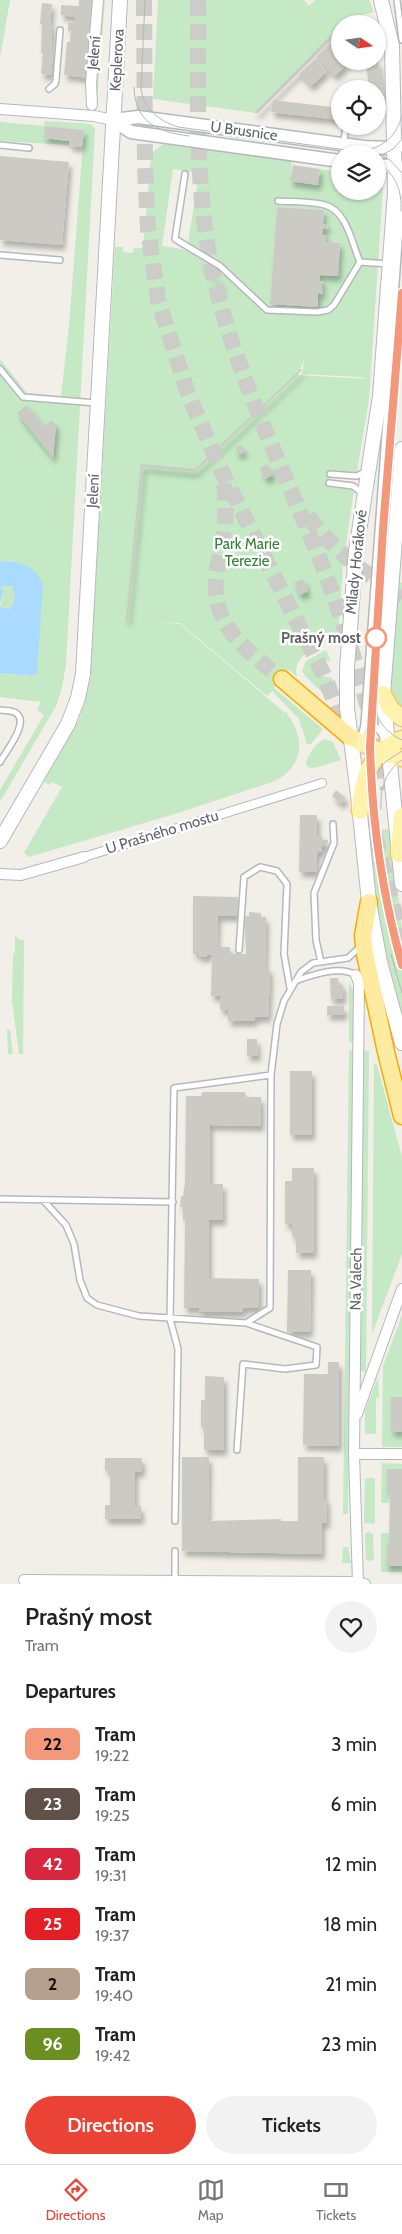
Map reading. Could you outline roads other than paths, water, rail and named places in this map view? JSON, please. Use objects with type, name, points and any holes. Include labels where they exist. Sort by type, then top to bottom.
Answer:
[{"type":"highway","points":[[282,679],[355,739]]},
{"type":"highway","points":[[368,902],[364,942],[373,996],[402,1116]]},
{"type":"main road","name":"Keplerova","points":[[113,120],[120,0]]},
{"type":"main road","name":"Milady Horákové","points":[[382,0],[388,19],[392,46],[398,168],[380,396],[356,551],[347,668],[347,708],[355,739],[353,760],[360,810],[368,902],[380,962],[402,1043]]},
{"type":"main road","name":"Jelení","points":[[0,841],[62,735],[72,715],[81,689],[85,645],[113,120]]},
{"type":"main road","points":[[402,449],[383,694],[392,747],[398,854],[402,884]]},
{"type":"main road","points":[[383,694],[391,709],[402,718]]},
{"type":"main road","points":[[355,739],[392,747]]},
{"type":"main road","points":[[360,810],[366,775],[375,757],[392,747]]},
{"type":"main road","points":[[398,854],[402,816]]},
{"type":"street","name":"Jelení","points":[[92,105],[91,83],[98,0]]},
{"type":"street","name":"U Brusnice","points":[[0,109],[94,116],[113,120],[138,117],[331,147]]},
{"type":"street","name":"U Brusnice","points":[[113,120],[132,132],[331,160]]},
{"type":"street","name":"U Prašného mostu","points":[[0,874],[21,875],[322,783]]},
{"type":"street","name":"Na Valech","points":[[356,975],[359,983],[354,1454],[360,1583]]},
{"type":"street","points":[[354,1422],[402,1289]]},
{"type":"street","points":[[355,1382],[371,1375]]},
{"type":"street","points":[[354,1454],[402,1454]]},
{"type":"street","points":[[24,1580],[175,1583],[360,1583]]},
{"type":"lane","points":[[397,0],[402,40]]},
{"type":"lane","points":[[49,89],[55,84],[56,80],[60,30]]},
{"type":"lane","points":[[0,146],[29,148]]},
{"type":"lane","points":[[184,174],[175,239],[220,266],[267,310],[316,312],[328,310],[334,305],[360,262]]},
{"type":"lane","points":[[278,201],[324,204],[332,207],[344,221],[360,262]]},
{"type":"lane","points":[[355,739],[364,724],[402,201]]},
{"type":"lane","points":[[0,255],[60,260]]},
{"type":"lane","points":[[360,262],[390,264]]},
{"type":"lane","points":[[383,694],[374,668],[383,522],[402,293]]},
{"type":"lane","points":[[0,369],[23,397],[98,404]]},
{"type":"lane","points":[[330,474],[359,476],[369,467]]},
{"type":"lane","points":[[329,483],[351,485],[364,496]]},
{"type":"lane","points":[[366,686],[369,714],[377,729],[392,747]]},
{"type":"lane","points":[[0,710],[15,713],[21,722],[20,728],[0,762]]},
{"type":"lane","points":[[321,962],[316,940],[314,893],[334,843],[333,824]]},
{"type":"lane","points":[[240,950],[244,877],[260,867],[277,871],[286,884],[284,954],[290,989]]},
{"type":"lane","points":[[246,1323],[270,1308],[271,1075],[276,1024],[290,989],[307,967],[313,963],[348,958],[364,942]]},
{"type":"lane","points":[[295,981],[324,972],[348,972],[356,975]]},
{"type":"lane","points":[[175,1520],[178,1348],[170,1319],[174,1088],[271,1075]]},
{"type":"lane","points":[[0,1199],[173,1202]]},
{"type":"lane","points":[[43,1200],[66,1225],[74,1244],[80,1280],[87,1298],[97,1305],[117,1312],[170,1319],[246,1323],[317,1347],[316,1365],[285,1369],[242,1364],[237,1450]]},
{"type":"lane","points":[[175,1551],[175,1583]]},
{"type":"water","points":[[0,561],[26,565],[35,572],[43,584],[37,674],[31,676],[0,673],[0,607],[10,609],[15,594],[11,586],[1,587],[4,590],[0,603]]},
{"type":"tunnel","points":[[144,0],[145,166],[148,229],[158,300],[188,394],[221,470],[325,677],[348,739]]},
{"type":"tunnel","points":[[198,0],[200,178],[203,213],[215,283],[248,388],[319,557],[340,614],[374,730],[388,789]]},
{"type":"tunnel","points":[[224,484],[224,534],[218,564],[217,602],[222,617],[230,631],[253,656],[282,679]]},
{"type":"tunnel","points":[[308,516],[318,529],[351,561],[402,598]]},
{"type":"tunnel","points":[[363,789],[402,942]]},
{"type":"tram line","points":[[145,0],[141,89],[145,103],[159,118],[178,127],[331,148]]},
{"type":"tram line","points":[[134,87],[135,99],[139,109],[150,124],[167,132],[189,136]]},
{"type":"tram line","points":[[380,145],[394,133],[402,115]]},
{"type":"tram line","points":[[386,153],[393,149],[402,139]]},
{"type":"tram line","points":[[386,158],[402,173]]},
{"type":"tram line","points":[[386,170],[397,183],[401,211]]},
{"type":"tram line","name":"22","points":[[402,293],[383,529],[370,747],[382,879],[402,965]]},
{"type":"tram line","points":[[374,668],[372,743],[376,817],[385,891],[402,965]]},
{"type":"tram line","points":[[374,707],[378,718],[384,726],[402,740]]},
{"type":"tram line","points":[[372,780],[385,762],[402,751]]},
{"type":"tram line","points":[[381,809],[381,794],[385,781],[391,769],[402,760]]},
{"type":"tram line","points":[[391,954],[402,993]]},
{"type":"place","name":"Prašný most","points":[[376,638]]},
{"type":"park label","name":"Park Marie Terezie","points":[[247,552]]}]
